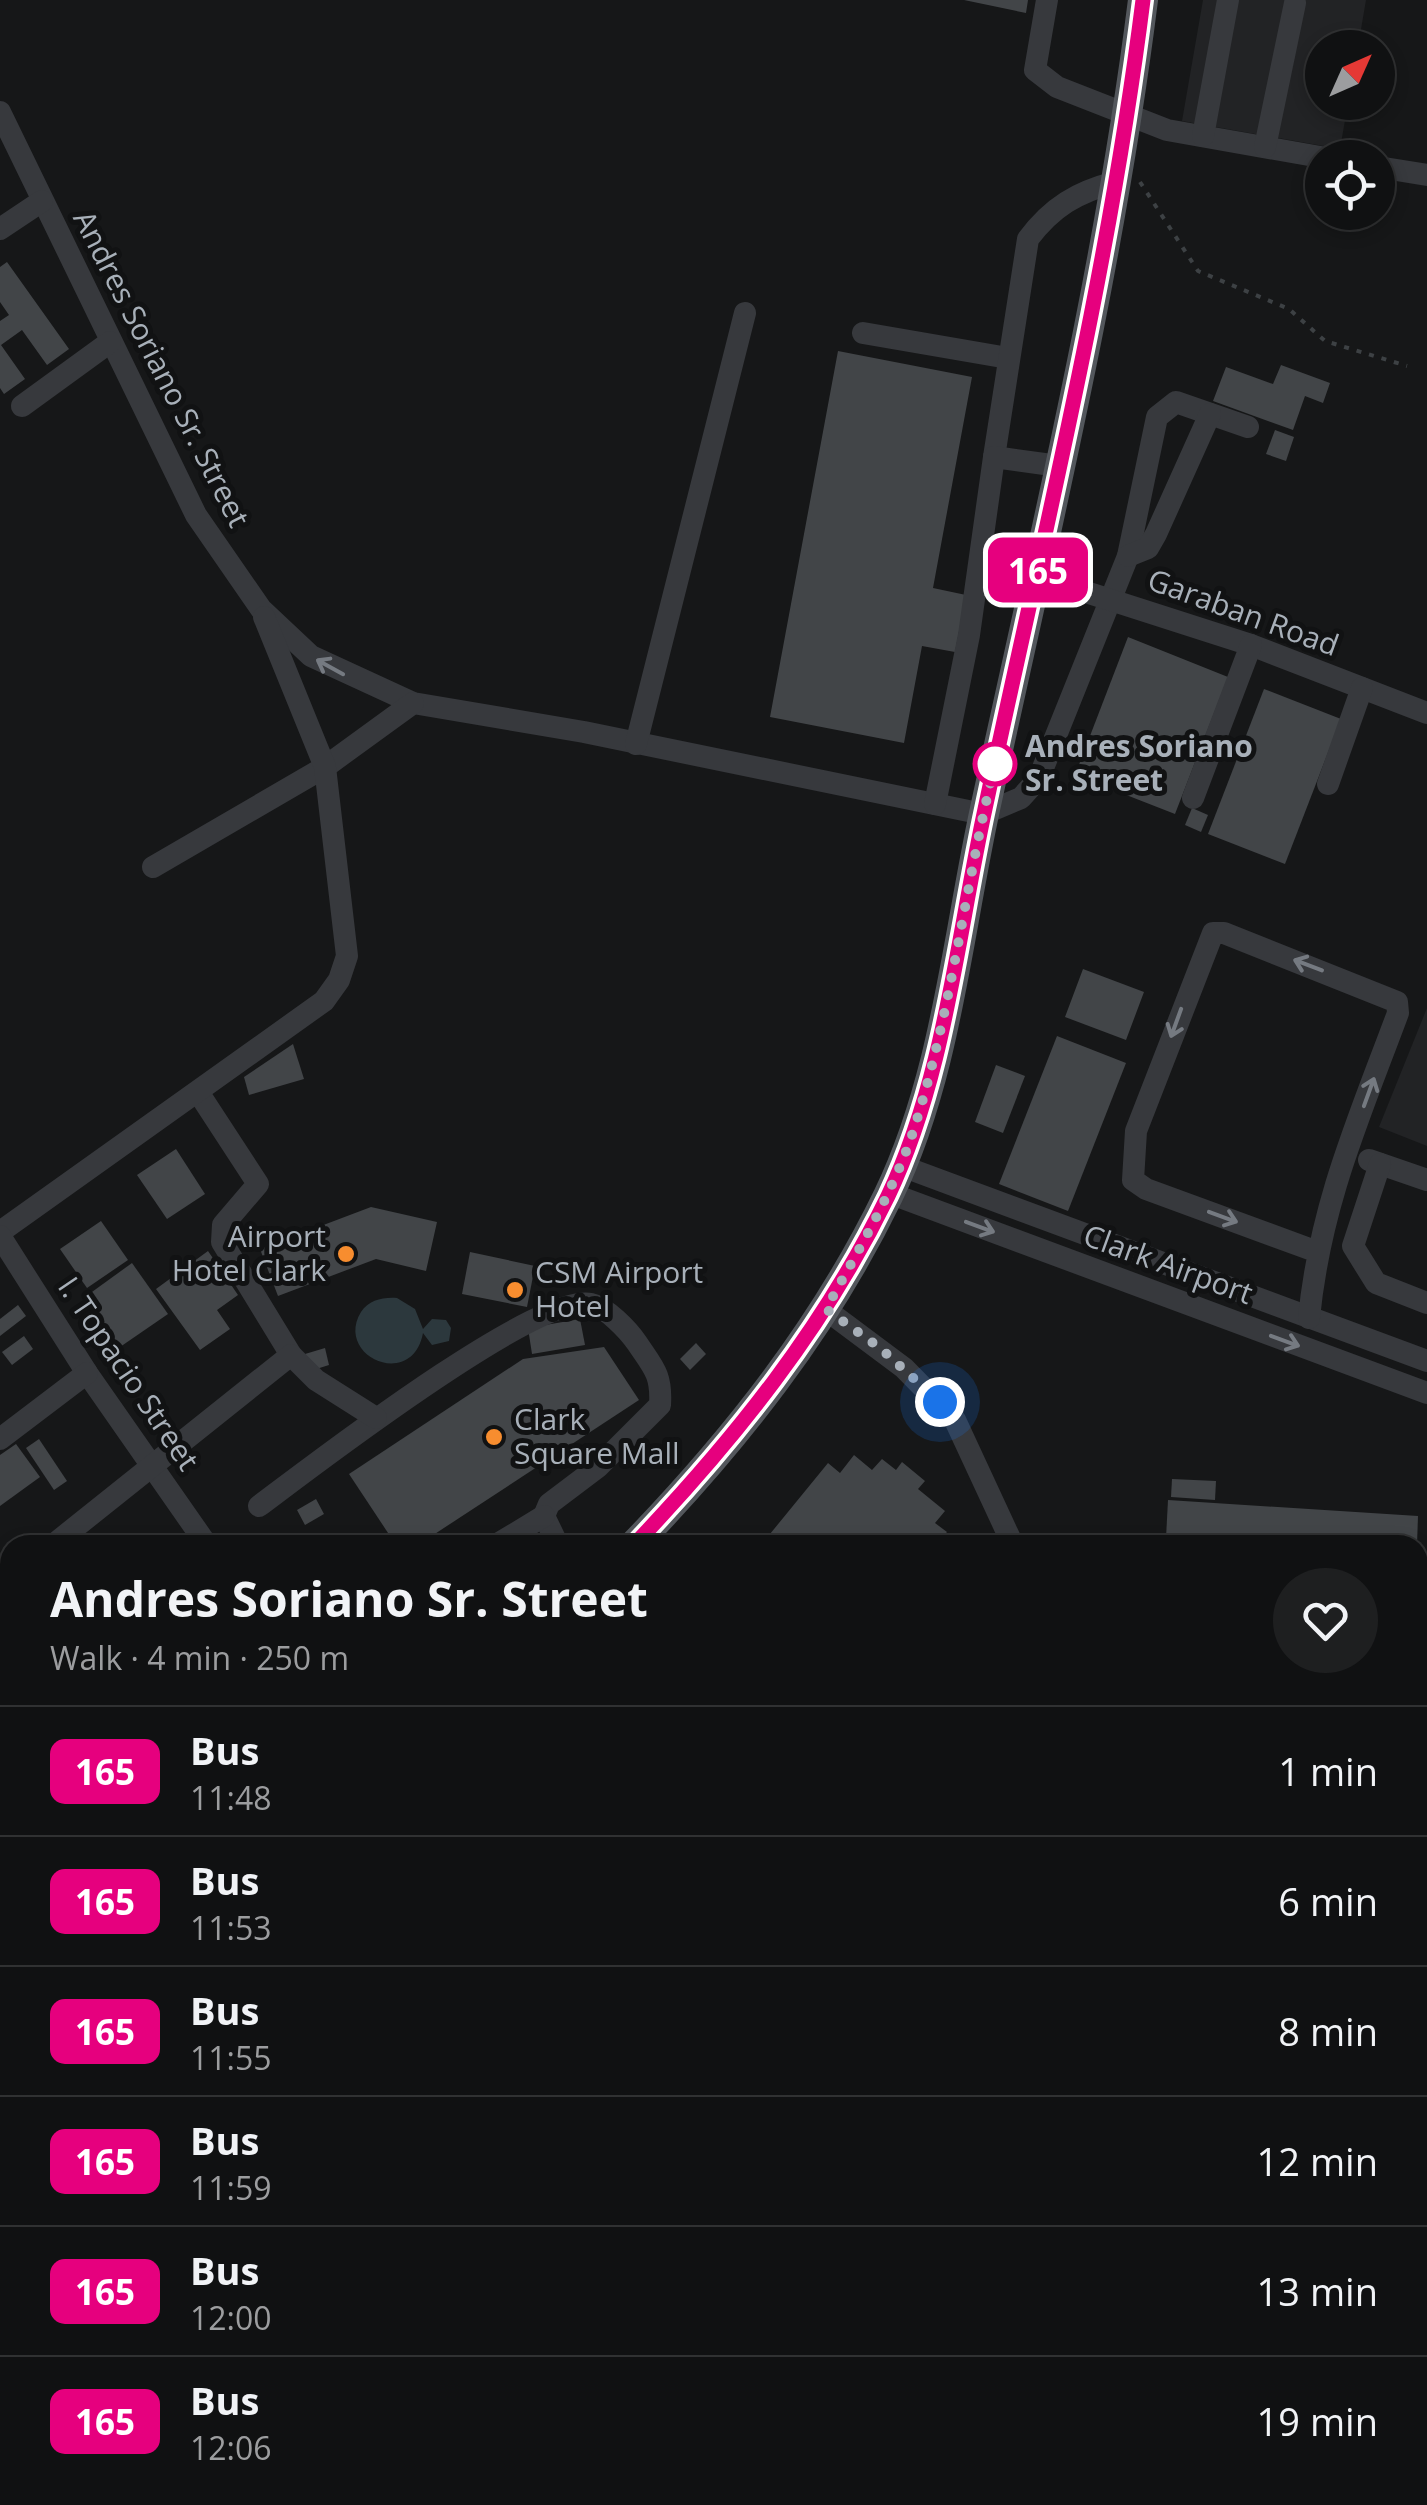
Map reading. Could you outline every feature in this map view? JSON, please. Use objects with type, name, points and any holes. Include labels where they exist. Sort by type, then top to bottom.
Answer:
[{"type":"main road","points":[[643,1535],[758,1408],[826,1309],[894,1180],[918,1118],[946,1009],[1059,466],[1129,112],[1143,0]]},
{"type":"street","points":[[1047,0],[1036,70],[1041,78],[1166,130],[1305,154]]},
{"type":"street","points":[[1204,136],[1228,0]]},
{"type":"street","points":[[1265,147],[1295,3]]},
{"type":"street","name":"Andres Soriano Sr. Street","points":[[0,112],[196,515],[261,609],[310,656],[413,703],[984,814]]},
{"type":"street","points":[[1395,169],[1427,175]]},
{"type":"street","points":[[935,804],[969,635],[1028,239],[1048,212],[1118,171]]},
{"type":"street","points":[[0,229],[42,201]]},
{"type":"street","points":[[636,744],[745,313]]},
{"type":"street","points":[[863,333],[1008,358]]},
{"type":"street","points":[[22,406],[110,342]]},
{"type":"street","points":[[984,814],[1021,798],[1039,778],[1128,556],[1157,417],[1176,402],[1248,428]]},
{"type":"street","points":[[1128,556],[1148,548],[1176,496],[1210,414]]},
{"type":"street","points":[[994,457],[1059,466]]},
{"type":"street","name":"Garaban Road","points":[[1036,576],[1251,645],[1427,714]]},
{"type":"street","points":[[0,1234],[324,1000],[340,980],[346,956],[325,767],[261,609]]},
{"type":"street","points":[[1193,798],[1251,645]]},
{"type":"street","points":[[1328,784],[1362,688]]},
{"type":"street","points":[[153,868],[325,767],[413,703]]},
{"type":"street","points":[[1315,1251],[1146,1190],[1133,1180],[1136,1131],[1213,933],[1224,933],[1397,1002],[1398,1013],[1346,1152],[1315,1251],[1322,1354]]},
{"type":"street","points":[[198,1092],[258,1184],[223,1224],[222,1242],[291,1355],[316,1380],[376,1418]]},
{"type":"street","points":[[1346,1152],[1427,1180]]},
{"type":"street","points":[[1380,1164],[1353,1246],[1376,1283],[1427,1304]]},
{"type":"street","name":"Clark Airport","points":[[894,1180],[1427,1360]]},
{"type":"street","name":"Clark Airport","points":[[894,1180],[1322,1354],[1427,1392]]},
{"type":"street","name":"I. Topacio Street","points":[[0,1234],[87,1373],[156,1466],[201,1535]]},
{"type":"street","points":[[259,1506],[376,1418],[520,1328],[566,1304],[593,1304],[629,1331],[662,1381],[660,1404],[598,1467],[548,1504],[550,1531]]},
{"type":"street","points":[[826,1309],[904,1368],[955,1420],[1008,1535]]},
{"type":"street","points":[[66,1535],[291,1355]]},
{"type":"street","points":[[0,1439],[87,1373]]},
{"type":"path","points":[[1118,171],[1146,188],[1198,271],[1289,310],[1325,341],[1407,366]]},
{"type":"shaded area","points":[[1203,0],[1366,0],[1361,30],[1305,30],[1305,120],[1345,120],[1342,140],[1305,143],[1182,121]]},
{"type":"shaded area","points":[[1427,1008],[1427,1146],[1379,1127]]},
{"type":"shaded area","points":[[397,1298],[415,1309],[423,1329],[432,1319],[446,1320],[451,1328],[449,1341],[432,1345],[423,1333],[416,1351],[405,1360],[391,1363],[366,1353],[355,1328],[361,1312],[377,1300]]},
{"type":"building","points":[[964,0],[1028,0],[1026,13]]},
{"type":"building","points":[[7,262],[69,349],[47,365],[22,330],[1,345],[25,379],[4,394],[0,388],[0,321],[9,315],[0,302],[0,267]]},
{"type":"building","points":[[838,351],[972,377],[933,588],[966,595],[955,652],[922,646],[904,743],[770,717]]},
{"type":"building","points":[[1281,365],[1330,383],[1323,403],[1305,396],[1293,430],[1213,401],[1226,367],[1273,384]]},
{"type":"building","points":[[1275,430],[1294,437],[1286,461],[1266,454]]},
{"type":"building","points":[[1128,637],[1228,677],[1175,814],[1075,775]]},
{"type":"building","points":[[1264,689],[1341,719],[1285,864],[1208,834]]},
{"type":"building","points":[[1192,808],[1208,815],[1201,832],[1185,825]]},
{"type":"building","points":[[1083,969],[1144,992],[1126,1040],[1065,1017]]},
{"type":"building","points":[[1057,1036],[1126,1063],[1068,1211],[999,1184]]},
{"type":"building","points":[[293,1044],[304,1079],[249,1095],[244,1077]]},
{"type":"building","points":[[996,1065],[1025,1076],[1003,1133],[975,1122]]},
{"type":"building","points":[[176,1149],[205,1194],[167,1219],[137,1175]]},
{"type":"building","name":"Airport Hotel Clark","points":[[371,1207],[437,1222],[426,1271],[376,1259],[278,1296],[260,1249]]},
{"type":"building","points":[[101,1221],[128,1260],[87,1288],[60,1249]]},
{"type":"building","points":[[208,1251],[238,1295],[217,1310],[230,1329],[200,1350],[156,1289]]},
{"type":"building","points":[[470,1252],[535,1266],[527,1307],[462,1294]]},
{"type":"building","points":[[132,1263],[168,1314],[120,1347],[85,1297]]},
{"type":"building","points":[[18,1305],[26,1316],[0,1336],[0,1319]]},
{"type":"building","points":[[580,1319],[585,1345],[532,1354],[528,1328]]},
{"type":"building","points":[[24,1336],[33,1349],[12,1365],[2,1352]]},
{"type":"building","points":[[696,1343],[706,1354],[690,1370],[680,1359]]},
{"type":"building","name":"Clark Square Mall","points":[[604,1347],[639,1400],[433,1535],[389,1535],[349,1474],[523,1359]]},
{"type":"building","points":[[325,1348],[329,1365],[310,1371],[305,1354]]},
{"type":"building","points":[[39,1439],[67,1481],[54,1490],[26,1448]]},
{"type":"building","points":[[16,1444],[40,1477],[0,1506],[0,1455]]},
{"type":"building","points":[[854,1455],[872,1470],[882,1459],[896,1470],[902,1462],[925,1481],[918,1489],[945,1511],[935,1523],[947,1532],[769,1535],[828,1463],[840,1473]]},
{"type":"building","points":[[1172,1479],[1216,1481],[1215,1500],[1171,1497]]},
{"type":"building","points":[[316,1499],[324,1514],[305,1525],[297,1510]]},
{"type":"building","points":[[1168,1500],[1418,1516],[1417,1535],[1166,1535]]},
{"type":"bus line","name":"165","points":[[644,1535],[758,1408],[826,1309],[889,1194],[918,1118],[959,951],[984,814],[1057,475],[1129,112],[1143,0]]},
{"type":"place","name":"Andres Soriano Sr. Street","points":[[995,764]]},
{"type":"place","name":"Airport Hotel Clark","points":[[346,1254]]},
{"type":"place","name":"CSM Airport Hotel","points":[[515,1290]]},
{"type":"place","name":"Clark Square Mall","points":[[494,1437]]},
{"type":"route","points":[[940,1402],[880,1348],[826,1309],[889,1194],[918,1118],[959,951],[995,764]]}]
